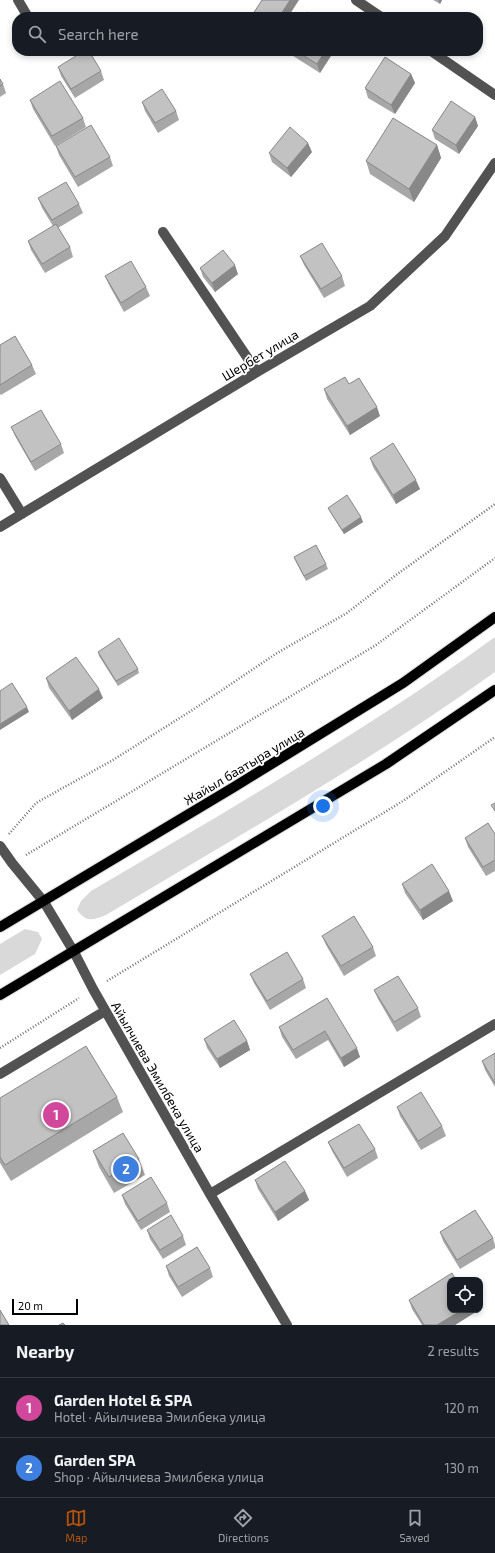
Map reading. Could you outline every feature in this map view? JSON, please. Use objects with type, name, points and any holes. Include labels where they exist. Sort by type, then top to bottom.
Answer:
[{"type":"main road","name":"Жайыл баатыра улица","points":[[0,927],[234,787],[403,683],[495,617]]},
{"type":"main road","points":[[0,995],[386,764],[495,690]]},
{"type":"street","points":[[18,0],[25,12]]},
{"type":"street","points":[[356,0],[374,12]]},
{"type":"street","points":[[438,56],[495,95]]},
{"type":"street","name":"Шербет улица","points":[[0,527],[257,372],[370,306],[445,236],[495,163]]},
{"type":"street","points":[[163,232],[257,372]]},
{"type":"street","points":[[0,478],[22,514]]},
{"type":"street","name":"Айылчиева Эмилбека улица","points":[[3,843],[12,863],[44,902],[74,952],[105,1011],[287,1325]]},
{"type":"street","points":[[0,1074],[105,1011]]},
{"type":"street","points":[[210,1194],[495,1024]]},
{"type":"path","points":[[3,843],[36,803],[113,760],[194,709],[277,653],[347,613],[396,575],[495,504]]},
{"type":"path","points":[[12,863],[376,645],[495,558]]},
{"type":"path","points":[[0,1048],[93,989],[403,801],[495,737]]},
{"type":"shaded area","points":[[495,637],[495,672],[400,737],[303,798],[106,915],[93,919],[87,919],[77,910],[81,901],[91,891],[245,800],[347,737],[446,672]]},
{"type":"shaded area","points":[[25,929],[38,932],[42,939],[35,954],[0,975],[0,944]]},
{"type":"building","points":[[262,0],[290,0],[282,12],[254,12]]},
{"type":"building","points":[[76,56],[92,56],[101,71],[71,89],[58,67]]},
{"type":"building","points":[[304,56],[322,56],[317,64]]},
{"type":"building","points":[[385,57],[411,74],[391,105],[365,88]]},
{"type":"building","points":[[0,79],[3,84],[0,86]]},
{"type":"building","points":[[60,81],[83,118],[52,136],[30,100]]},
{"type":"building","points":[[162,89],[176,111],[155,123],[142,102]]},
{"type":"building","points":[[451,101],[475,117],[456,145],[432,130]]},
{"type":"building","points":[[393,118],[437,145],[409,189],[366,161]]},
{"type":"building","points":[[91,125],[110,157],[75,177],[56,146]]},
{"type":"building","points":[[290,127],[308,143],[287,168],[269,153]]},
{"type":"building","points":[[66,182],[79,204],[52,220],[38,198]]},
{"type":"building","points":[[56,224],[70,247],[42,264],[28,241]]},
{"type":"building","points":[[322,243],[342,276],[321,289],[300,256]]},
{"type":"building","points":[[223,250],[235,265],[212,283],[200,268]]},
{"type":"building","points":[[131,261],[146,287],[121,303],[105,276]]},
{"type":"building","points":[[15,336],[32,365],[0,385],[0,345]]},
{"type":"building","points":[[345,377],[349,384],[359,378],[377,407],[347,426],[324,389]]},
{"type":"building","points":[[41,410],[61,444],[31,462],[11,427]]},
{"type":"building","points":[[393,443],[416,480],[393,495],[370,458]]},
{"type":"building","points":[[347,495],[361,517],[342,530],[328,508]]},
{"type":"building","points":[[316,545],[326,564],[304,576],[294,557]]},
{"type":"building","points":[[119,638],[138,669],[116,681],[98,652]]},
{"type":"building","points":[[76,657],[99,689],[69,711],[46,678]]},
{"type":"building","points":[[12,683],[27,707],[0,724],[0,691]]},
{"type":"building","points":[[495,803],[495,811],[491,805]]},
{"type":"building","points":[[488,823],[495,834],[495,860],[483,867],[465,838]]},
{"type":"building","points":[[432,864],[449,891],[420,910],[402,884]]},
{"type":"building","points":[[354,916],[373,947],[341,966],[322,936]]},
{"type":"building","points":[[287,952],[303,979],[267,1001],[250,974]]},
{"type":"building","points":[[398,976],[418,1008],[394,1022],[374,990]]},
{"type":"building","points":[[327,998],[357,1048],[341,1058],[325,1031],[293,1050],[279,1027]]},
{"type":"building","points":[[234,1020],[247,1041],[217,1059],[204,1039]]},
{"type":"building","points":[[86,1046],[117,1097],[5,1165],[0,1157],[0,1098]]},
{"type":"building","points":[[495,1053],[495,1083],[482,1061]]},
{"type":"building","points":[[421,1092],[442,1126],[418,1141],[397,1107]]},
{"type":"building","points":[[359,1124],[375,1149],[344,1168],[328,1142]]},
{"type":"building","points":[[123,1133],[139,1159],[109,1177],[93,1151]]},
{"type":"building","points":[[285,1161],[305,1191],[275,1212],[255,1180]]},
{"type":"building","points":[[151,1177],[167,1203],[138,1221],[122,1195]]},
{"type":"building","points":[[475,1210],[493,1238],[457,1260],[440,1232]]},
{"type":"building","points":[[171,1215],[183,1236],[160,1250],[147,1230]]},
{"type":"building","points":[[197,1247],[210,1268],[178,1287],[166,1266]]},
{"type":"building","points":[[452,1273],[454,1277],[447,1277],[447,1313],[457,1313],[437,1325],[424,1325],[409,1300]]},
{"type":"building","points":[[0,1310],[9,1325],[0,1325]]},
{"type":"place","name":"Garden Hotel & SPA","points":[[56,1115]]},
{"type":"place","name":"Garden SPA","points":[[126,1169]]}]
